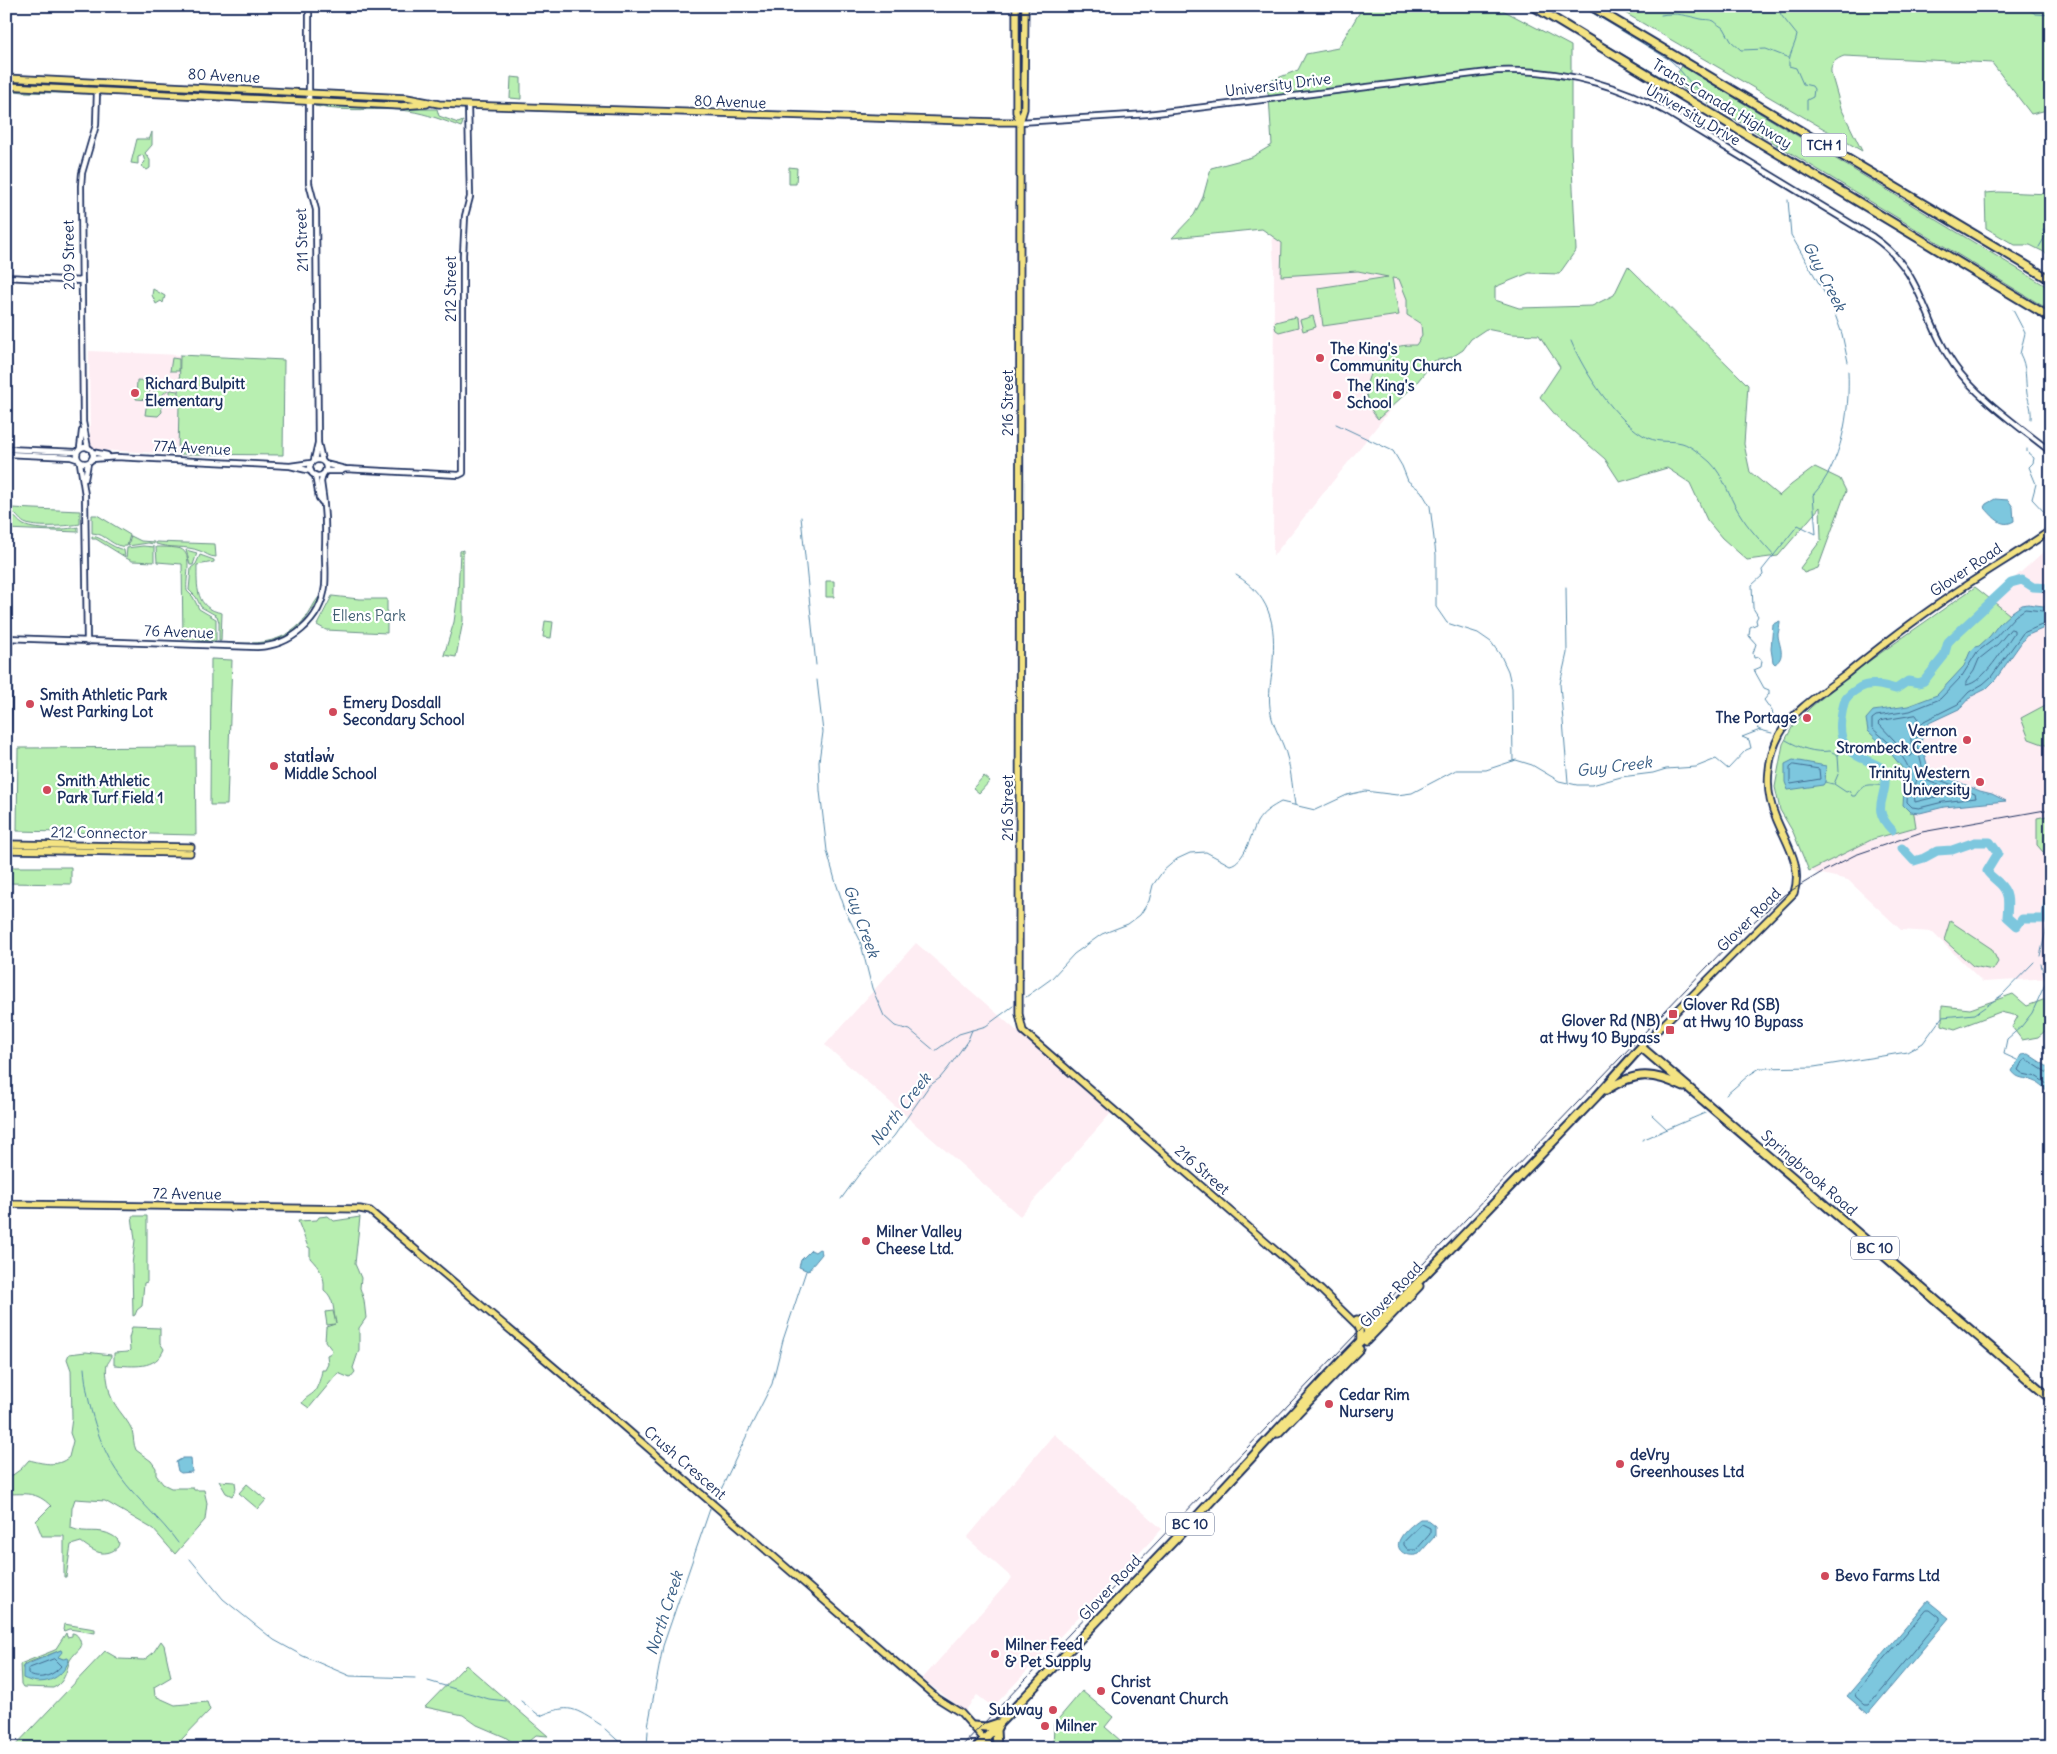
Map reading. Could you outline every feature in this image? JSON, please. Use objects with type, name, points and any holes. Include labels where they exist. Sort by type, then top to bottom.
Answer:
[{"type":"highway","name":"Trans-Canada Highway","points":[[1533,6],[2051,318]]},
{"type":"highway","name":"Trans-Canada Highway","points":[[1591,6],[2051,280]]},
{"type":"highway","name":"Glover Road","points":[[1362,1342],[1366,1335],[1454,1246],[1641,1047]]},
{"type":"highway","name":"Springbrook Road","points":[[1641,1047],[2051,1399]]},
{"type":"highway","points":[[1597,1096],[1626,1080],[1650,1075],[1669,1080],[1700,1097]]},
{"type":"highway","name":"Glover Road","points":[[976,1748],[1263,1447],[1286,1426],[1362,1342],[1402,1305],[1454,1246]]},
{"type":"highway","points":[[1357,1320],[1365,1322],[1377,1320],[1395,1305]]},
{"type":"highway","points":[[974,1726],[986,1727],[1000,1722]]},
{"type":"highway","points":[[997,1748],[996,1730],[1000,1722]]},
{"type":"main road","name":"216 Street","points":[[1016,6],[1016,112],[1020,122]]},
{"type":"main road","name":"216 Street","points":[[1026,6],[1024,109],[1020,122],[1021,684],[1019,1014],[1023,1031],[1321,1290],[1358,1326],[1362,1342]]},
{"type":"main road","name":"80 Avenue","points":[[6,78],[407,98],[439,104]]},
{"type":"main road","name":"80 Avenue","points":[[6,86],[401,106],[439,104],[702,114],[1020,122]]},
{"type":"main road","name":"Glover Road","points":[[1641,1047],[1794,893],[1796,868],[1794,855],[1776,818],[1770,797],[1768,780],[1775,746],[1780,734],[1790,721],[1806,705],[1948,597],[2051,530]]},
{"type":"main road","name":"212 Connector","points":[[7,847],[190,850]]},
{"type":"main road","name":"72 Avenue","points":[[6,1204],[366,1210]]},
{"type":"main road","name":"Crush Crescent","points":[[366,1210],[373,1213],[601,1407],[932,1694],[961,1713],[984,1738]]},
{"type":"main road","points":[[1321,1290],[1365,1326],[1366,1335]]},
{"type":"main road","points":[[984,1738],[992,1748]]},
{"type":"street","name":"211 Street","points":[[309,6],[309,184],[316,210],[318,443],[324,473]]},
{"type":"street","name":"University Drive","points":[[1020,122],[1148,114],[1497,71],[1561,74],[1607,85],[1639,97],[1668,112],[1883,243],[1898,257],[1909,272],[1945,351],[1959,372],[1980,393],[2051,452]]},
{"type":"street","name":"209 Street","points":[[79,461],[83,422],[81,186],[82,173],[96,125],[98,90]]},
{"type":"street","name":"212 Street","points":[[345,469],[459,475],[464,473],[463,255],[465,216],[470,197],[468,105]]},
{"type":"street","points":[[6,277],[82,281]]},
{"type":"street","name":"209 Street","points":[[83,422],[88,448]]},
{"type":"street","name":"211 Street","points":[[313,473],[313,462],[318,443]]},
{"type":"street","points":[[6,449],[79,450],[88,448],[92,452],[116,457]]},
{"type":"street","points":[[87,642],[85,488],[92,452]]},
{"type":"street","points":[[6,454],[71,457],[79,461],[85,488]]},
{"type":"street","name":"77A Avenue","points":[[79,461],[116,457],[290,466],[323,462]]},
{"type":"street","points":[[323,462],[341,466],[345,469]]},
{"type":"street","name":"77A Avenue","points":[[290,466],[313,473]]},
{"type":"street","points":[[322,502],[319,498],[313,473],[345,469]]},
{"type":"street","points":[[322,502],[321,482],[324,473]]},
{"type":"street","name":"76 Avenue","points":[[8,638],[87,642],[274,646],[289,639],[312,617],[318,609],[324,591],[326,534],[322,502]]},
{"type":"street","points":[[7,847],[8,638]]},
{"type":"shaded area","name":"The King's School","points":[[1272,232],[1496,278],[1273,556],[1274,267]]},
{"type":"shaded area","name":"Richard Bulpitt Elementary","points":[[89,351],[180,355],[178,454],[98,450],[92,447],[90,442]]},
{"type":"shaded area","name":"Trinity Western University","points":[[2051,545],[2051,978],[1983,982],[1932,932],[1901,930],[1848,880],[1809,871],[1867,842],[1916,827],[1902,737],[1991,603],[2002,589]]},
{"type":"shaded area","points":[[916,943],[1111,1113],[1020,1216],[825,1045]]},
{"type":"shaded area","points":[[1054,1434],[1162,1529],[993,1707],[977,1695],[965,1711],[922,1679],[1012,1578],[967,1538]]},
{"type":"green space","points":[[1366,6],[1495,6],[1571,46],[1571,146],[1576,250],[1559,274],[1529,273],[1495,287],[1495,300],[1519,308],[1592,306],[1614,295],[1628,266],[1748,385],[1744,444],[1750,472],[1779,496],[1815,467],[1840,479],[1846,491],[1818,568],[1804,573],[1800,568],[1821,540],[1820,507],[1778,556],[1747,560],[1722,538],[1707,520],[1690,483],[1667,468],[1620,482],[1605,459],[1559,419],[1540,397],[1560,367],[1539,335],[1511,334],[1486,329],[1471,339],[1463,350],[1452,357],[1434,361],[1413,387],[1378,419],[1371,410],[1367,400],[1367,381],[1371,372],[1384,356],[1393,349],[1401,346],[1416,345],[1422,336],[1421,324],[1407,315],[1407,299],[1399,279],[1392,278],[1399,315],[1323,326],[1318,288],[1388,277],[1358,271],[1281,276],[1282,243],[1262,229],[1172,238],[1194,215],[1203,197],[1211,168],[1252,157],[1272,145],[1269,97],[1265,83],[1298,70],[1306,54],[1338,48],[1361,10]]},
{"type":"green space","points":[[1613,6],[2051,6],[2051,109],[2031,114],[1992,63],[1844,56],[1834,62],[1831,67],[1831,73],[1841,108],[1862,151]]},
{"type":"green space","points":[[1682,66],[2051,289],[2051,311],[1672,81]]},
{"type":"green space","points":[[511,77],[521,78],[521,99],[510,98]]},
{"type":"green space","points":[[6,90],[79,92],[89,94],[24,92]]},
{"type":"green space","points":[[315,106],[437,109],[439,116],[458,123],[463,121],[461,127],[409,111],[338,109]]},
{"type":"green space","points":[[152,132],[152,145],[145,153],[150,160],[150,168],[147,170],[141,166],[145,162],[143,155],[138,157],[138,164],[131,163],[137,139],[149,140]]},
{"type":"green space","points":[[789,167],[797,168],[796,184],[789,184]]},
{"type":"green space","points":[[1985,193],[2051,194],[2051,260],[2048,254],[2030,245],[2015,245],[1986,228]]},
{"type":"green space","points":[[153,289],[165,296],[163,303],[161,301],[156,304],[152,295]]},
{"type":"green space","points":[[1313,316],[1316,327],[1303,331],[1300,320]]},
{"type":"green space","points":[[1297,318],[1298,327],[1279,332],[1276,330],[1274,324],[1276,322]]},
{"type":"green space","points":[[180,355],[284,360],[283,455],[178,454]]},
{"type":"green space","points":[[172,358],[179,359],[179,371],[170,371]]},
{"type":"green space","points":[[167,376],[174,381],[174,384],[160,397],[153,389]]},
{"type":"green space","points":[[137,380],[150,381],[149,400],[136,399]]},
{"type":"green space","points":[[170,390],[178,391],[178,403],[170,403]]},
{"type":"green space","points":[[149,404],[161,404],[162,412],[158,416],[145,415]]},
{"type":"green space","points":[[12,508],[80,511],[80,524],[31,525],[23,522],[11,511]]},
{"type":"green space","points":[[6,513],[33,528],[66,529],[78,527],[78,532],[6,529]]},
{"type":"green space","points":[[92,515],[97,515],[130,535],[127,546],[118,545],[101,535],[92,533]]},
{"type":"green space","points":[[92,536],[124,550],[125,557],[96,539],[92,539]]},
{"type":"green space","points":[[131,536],[141,541],[154,542],[154,544],[128,546]]},
{"type":"green space","points":[[156,542],[215,544],[216,557],[194,549],[156,544]]},
{"type":"green space","points":[[154,547],[154,562],[132,561],[126,558],[127,548]]},
{"type":"green space","points":[[156,547],[177,548],[183,550],[186,554],[188,559],[187,591],[193,597],[199,609],[216,619],[216,641],[183,639],[182,564],[157,562]]},
{"type":"green space","points":[[186,550],[197,553],[193,565],[190,565]]},
{"type":"green space","points":[[463,550],[463,621],[456,657],[444,655],[454,622],[458,594],[460,551]]},
{"type":"green space","points":[[200,555],[214,560],[214,562],[197,565],[197,581],[202,601],[213,610],[222,613],[221,641],[219,641],[219,622],[217,616],[201,607],[196,597],[189,590],[191,568],[196,564]]},
{"type":"green space","points":[[826,581],[834,581],[834,597],[826,597]]},
{"type":"green space","points":[[1975,587],[2019,622],[1902,737],[1916,827],[1873,839],[1809,871],[1793,832],[1780,810],[1775,787],[1783,744],[1794,724],[1812,706],[1862,666]]},
{"type":"green space","name":"Ellens Park","points":[[332,596],[359,599],[387,599],[387,633],[326,630],[317,625]]},
{"type":"green space","points":[[319,597],[305,620],[289,634],[280,638],[271,641],[261,643],[239,644],[238,643],[258,643],[284,636],[299,625],[308,615]]},
{"type":"green space","points":[[545,621],[553,622],[551,638],[543,637]]},
{"type":"green space","points":[[211,659],[232,660],[227,805],[210,805]]},
{"type":"green space","points":[[2051,702],[2051,747],[2029,739],[2021,718]]},
{"type":"green space","points":[[195,747],[196,835],[17,831],[18,748]]},
{"type":"green space","points":[[984,776],[990,781],[979,793],[973,788]]},
{"type":"green space","points":[[2051,815],[2051,861],[2037,845],[2037,818]]},
{"type":"green space","points":[[6,867],[71,867],[71,884],[6,883]]},
{"type":"green space","points":[[1950,921],[1992,949],[1998,962],[1993,970],[1973,966],[1944,940]]},
{"type":"green space","points":[[2013,994],[2027,1006],[2051,997],[2051,1026],[2038,1037],[2022,1040],[2012,1027],[2018,1016],[2000,1012],[1955,1029],[1942,1025],[1942,1006],[1970,1009]]},
{"type":"green space","points":[[132,1216],[147,1216],[147,1282],[144,1283],[142,1306],[133,1316],[132,1265],[135,1240]]},
{"type":"green space","points":[[328,1216],[334,1221],[360,1217],[355,1264],[361,1278],[360,1288],[364,1300],[366,1318],[359,1328],[359,1350],[353,1368],[355,1372],[350,1378],[338,1373],[309,1408],[302,1403],[315,1391],[322,1370],[325,1370],[328,1364],[327,1355],[332,1350],[325,1341],[326,1327],[335,1324],[327,1325],[325,1312],[333,1311],[336,1323],[332,1301],[324,1290],[323,1276],[310,1258],[310,1248],[298,1221],[317,1220],[319,1217]]},
{"type":"green space","points":[[132,1327],[160,1328],[160,1343],[164,1349],[160,1356],[150,1364],[136,1366],[114,1365],[114,1353],[128,1352],[130,1350],[129,1338]]},
{"type":"green space","points":[[86,1352],[111,1355],[106,1370],[110,1395],[132,1430],[136,1450],[151,1461],[156,1468],[156,1475],[163,1484],[171,1488],[204,1490],[207,1503],[205,1520],[175,1554],[153,1529],[105,1501],[75,1499],[72,1508],[71,1528],[108,1533],[117,1539],[119,1545],[110,1552],[102,1553],[81,1542],[71,1545],[66,1577],[64,1577],[64,1536],[42,1536],[36,1521],[51,1506],[46,1501],[35,1496],[6,1494],[6,1480],[21,1469],[29,1460],[54,1464],[60,1463],[69,1457],[73,1441],[70,1433],[72,1418],[71,1370],[67,1359],[69,1354]]},
{"type":"green space","points":[[219,1481],[235,1482],[236,1489],[232,1496],[226,1493]]},
{"type":"green space","points":[[247,1484],[266,1500],[258,1509],[239,1493]]},
{"type":"green space","points":[[64,1624],[95,1629],[95,1633],[69,1629],[64,1631]]},
{"type":"green space","points":[[66,1633],[67,1637],[72,1636],[72,1633],[76,1634],[79,1638],[81,1647],[70,1660],[64,1676],[57,1686],[53,1688],[23,1687],[21,1684],[20,1664],[55,1650]],"holes":[[[61,1650],[58,1657],[63,1659],[22,1668],[25,1664]]]},
{"type":"green space","points":[[161,1641],[164,1645],[171,1677],[154,1687],[155,1696],[175,1705],[207,1702],[210,1710],[182,1739],[177,1748],[13,1748],[105,1651],[119,1659],[144,1660],[153,1653]]},
{"type":"green space","points":[[466,1665],[548,1736],[536,1735],[528,1742],[515,1744],[505,1737],[477,1725],[463,1715],[425,1707]]},
{"type":"green space","points":[[1082,1691],[1113,1717],[1105,1727],[1129,1748],[1053,1748],[1054,1724]]},
{"type":"water","points":[[1995,499],[2008,500],[2013,507],[2014,521],[2009,523],[2001,522],[1984,507]]},
{"type":"water","points":[[2022,605],[2051,607],[2051,625],[2026,636],[1995,680],[1986,689],[1972,696],[1961,708],[1929,723],[1924,731],[1921,742],[1927,764],[1932,771],[2006,801],[1944,807],[1920,813],[1910,812],[1903,805],[1904,770],[1888,750],[1868,731],[1866,719],[1873,711],[1908,706],[1937,695],[1964,666],[1970,652],[1975,647],[1979,646],[1990,636],[2012,612]]},
{"type":"water","points":[[1780,621],[1778,634],[1781,657],[1775,664],[1771,649],[1773,624]]},
{"type":"water","points":[[1793,760],[1826,766],[1825,782],[1823,785],[1788,790],[1785,782],[1785,764]]},
{"type":"water","points":[[2028,1054],[2051,1069],[2051,1094],[2036,1082],[2019,1077],[2012,1071],[2021,1055]]},
{"type":"water","points":[[819,1249],[822,1254],[808,1271],[799,1267],[801,1260],[811,1250],[815,1252]]},
{"type":"water","points":[[183,1458],[191,1458],[192,1472],[181,1473],[178,1471],[176,1462]]},
{"type":"water","points":[[1420,1519],[1426,1519],[1435,1526],[1435,1536],[1419,1554],[1411,1555],[1404,1553],[1398,1544],[1400,1539],[1406,1530]]},
{"type":"water","points":[[1928,1601],[1949,1618],[1868,1714],[1847,1696]]},
{"type":"water","points":[[61,1650],[62,1652],[58,1657],[68,1658],[69,1660],[62,1673],[44,1682],[30,1681],[23,1678],[23,1666]]},
{"type":"waterway","points":[[1541,6],[1668,81],[1687,88],[1693,87]]},
{"type":"waterway","points":[[1581,6],[1670,60],[1696,88],[1768,125],[1781,140],[1776,146]]},
{"type":"waterway","name":"Guy Creek","points":[[1779,6],[1781,15],[1797,35],[1789,66],[1796,68],[1803,84],[1812,86],[1814,89],[1813,97],[1807,100],[1807,109]]},
{"type":"waterway","points":[[2020,8],[2026,8],[2036,14],[2051,15]]},
{"type":"waterway","points":[[1661,15],[1676,14],[1712,20],[1724,28],[1731,41],[1741,50],[1766,49],[1789,58]]},
{"type":"waterway","name":"Guy Creek","points":[[1788,200],[1791,235],[1832,306],[1842,334],[1848,362]]},
{"type":"waterway","points":[[2039,247],[2045,237],[2043,230],[2051,228]]},
{"type":"waterway","points":[[2013,310],[2025,333],[2020,354],[2025,368],[2031,419]]},
{"type":"waterway","points":[[1571,341],[1584,367],[1603,396],[1613,409],[1636,431],[1648,438],[1685,444],[1715,467],[1742,517],[1774,556]]},
{"type":"waterway","name":"Guy Creek","points":[[1760,730],[1757,728],[1760,724],[1759,718],[1763,717],[1769,720],[1774,718],[1772,711],[1764,700],[1769,694],[1769,690],[1764,688],[1754,670],[1761,667],[1762,661],[1759,657],[1754,658],[1753,653],[1756,644],[1749,636],[1750,627],[1757,624],[1758,616],[1753,608],[1752,585],[1763,575],[1762,570],[1798,525],[1816,534],[1813,495],[1831,468],[1842,437],[1847,404],[1848,371]]},
{"type":"waterway","points":[[1336,424],[1393,451],[1408,481],[1421,491],[1430,506],[1436,555],[1436,607],[1447,623],[1478,633],[1491,642],[1501,656],[1508,671],[1512,688],[1513,761]]},
{"type":"waterway","points":[[2027,449],[2027,452],[2034,458],[2033,463],[2029,467],[2036,484],[2032,499],[2046,514],[2050,514],[2048,521]]},
{"type":"waterway","name":"Guy Creek","points":[[801,517],[816,665]]},
{"type":"waterway","points":[[1236,575],[1259,594],[1266,605],[1270,617],[1274,642],[1270,708],[1273,722],[1288,760],[1295,805]]},
{"type":"waterway","points":[[1892,830],[1881,814],[1881,801],[1885,782],[1884,773],[1875,764],[1851,752],[1841,734],[1841,719],[1845,700],[1854,691],[1868,685],[1896,689],[1908,681],[1919,683],[1924,681],[1944,656],[1948,642],[2011,583],[2022,580],[2033,587],[2051,588]]},
{"type":"waterway","points":[[1566,587],[1567,653],[1560,684],[1568,782]]},
{"type":"waterway","name":"Guy Creek","points":[[817,680],[823,732],[819,761],[820,791],[827,851],[846,912],[860,940],[872,988],[884,1016],[895,1026],[910,1030],[935,1051],[959,1034],[986,1026],[1013,1006]]},
{"type":"waterway","name":"Guy Creek","points":[[1026,997],[1051,979],[1074,954],[1102,934],[1128,924],[1140,915],[1149,901],[1153,885],[1163,871],[1177,859],[1190,853],[1206,852],[1230,865],[1235,863],[1244,853],[1259,818],[1281,802],[1315,810],[1347,795],[1365,791],[1397,795],[1412,793],[1456,770],[1486,770],[1516,760],[1532,765],[1559,781],[1577,785],[1592,785],[1621,777],[1653,773],[1666,769],[1696,767],[1716,759],[1728,769],[1746,750],[1751,748],[1749,740],[1742,737],[1760,730],[1772,733]]},
{"type":"waterway","points":[[1786,740],[1807,749],[1830,751],[1838,755],[1839,772],[1834,784],[1846,792],[1849,791],[1852,796],[1855,796],[1867,785],[1884,786]]},
{"type":"waterway","points":[[1838,755],[1843,752],[1845,745]]},
{"type":"waterway","points":[[1825,782],[1833,784]]},
{"type":"waterway","points":[[1902,848],[1914,861],[1937,851],[1952,850],[1975,842],[1990,842],[1998,853],[1987,871],[2003,887],[2008,898],[2007,917],[2017,926],[2022,919],[2046,919],[2048,899],[2051,897]]},
{"type":"waterway","points":[[2040,956],[2048,923],[2046,919]]},
{"type":"waterway","points":[[1726,1095],[1760,1068],[1814,1067],[1907,1052],[1923,1043],[1942,1017],[1975,1014],[2002,995],[2034,962]]},
{"type":"waterway","points":[[2017,1060],[2004,1054],[2007,1039],[2021,1027],[2032,1013],[2046,982],[2041,964]]},
{"type":"waterway","name":"North Creek","points":[[841,1199],[860,1173],[894,1136],[929,1086],[940,1078],[949,1067],[968,1040],[972,1030]]},
{"type":"waterway","points":[[1642,1140],[1705,1113]]},
{"type":"waterway","points":[[1652,1115],[1667,1129]]},
{"type":"waterway","points":[[2051,1166],[2048,1192],[2051,1197]]},
{"type":"waterway","name":"North Creek","points":[[748,1432],[772,1384],[783,1340],[806,1271]]},
{"type":"waterway","points":[[84,1368],[91,1410],[106,1452],[127,1485],[178,1543]]},
{"type":"waterway","name":"North Creek","points":[[716,1500],[747,1435]]},
{"type":"waterway","name":"North Creek","points":[[648,1726],[663,1646],[710,1509]]},
{"type":"waterway","points":[[190,1559],[223,1599],[274,1640],[303,1656],[350,1676],[415,1678]]},
{"type":"waterway","points":[[428,1681],[489,1699],[506,1701]]},
{"type":"waterway","points":[[521,1701],[540,1716],[558,1710],[572,1709],[601,1725]]},
{"type":"waterway","points":[[605,1729],[626,1748]]},
{"type":"waterway","name":"North Creek","points":[[647,1748],[648,1731]]},
{"type":"railway","points":[[960,1748],[1731,942],[1784,895],[1855,855],[1922,832],[2051,809]]},
{"type":"place","name":"The King's Community Church","points":[[1320,358]]},
{"type":"place","name":"Richard Bulpitt Elementary","points":[[135,393]]},
{"type":"place","name":"The King's School","points":[[1337,395]]},
{"type":"place","name":"Smith Athletic Park West Parking Lot","points":[[30,704]]},
{"type":"place","name":"Emery Dosdall Secondary School","points":[[333,712]]},
{"type":"place","name":"The Portage","points":[[1807,718]]},
{"type":"place","name":"Vernon Strombeck Centre","points":[[1967,740]]},
{"type":"place","name":"stɑtl̓əw̓ Middle School","points":[[274,766]]},
{"type":"place","name":"Trinity Western University","points":[[1980,782]]},
{"type":"place","name":"Smith Athletic Park Turf Field 1","points":[[47,790]]},
{"type":"place","name":"Glover Rd (SB) at Hwy 10 Bypass","points":[[1673,1014]]},
{"type":"place","name":"Glover Rd (NB) at Hwy 10 Bypass","points":[[1670,1030]]},
{"type":"place","name":"Milner Valley Cheese Ltd.","points":[[866,1241]]},
{"type":"place","name":"Cedar Rim Nursery","points":[[1329,1404]]},
{"type":"place","name":"deVry Greenhouses Ltd","points":[[1620,1464]]},
{"type":"place","name":"Bevo Farms Ltd","points":[[1825,1576]]},
{"type":"place","name":"Milner Feed & Pet Supply","points":[[995,1654]]},
{"type":"place","name":"Christ Covenant Church","points":[[1101,1691]]},
{"type":"place","name":"Subway","points":[[1053,1710]]},
{"type":"place","name":"Milner","points":[[1045,1726]]}]
